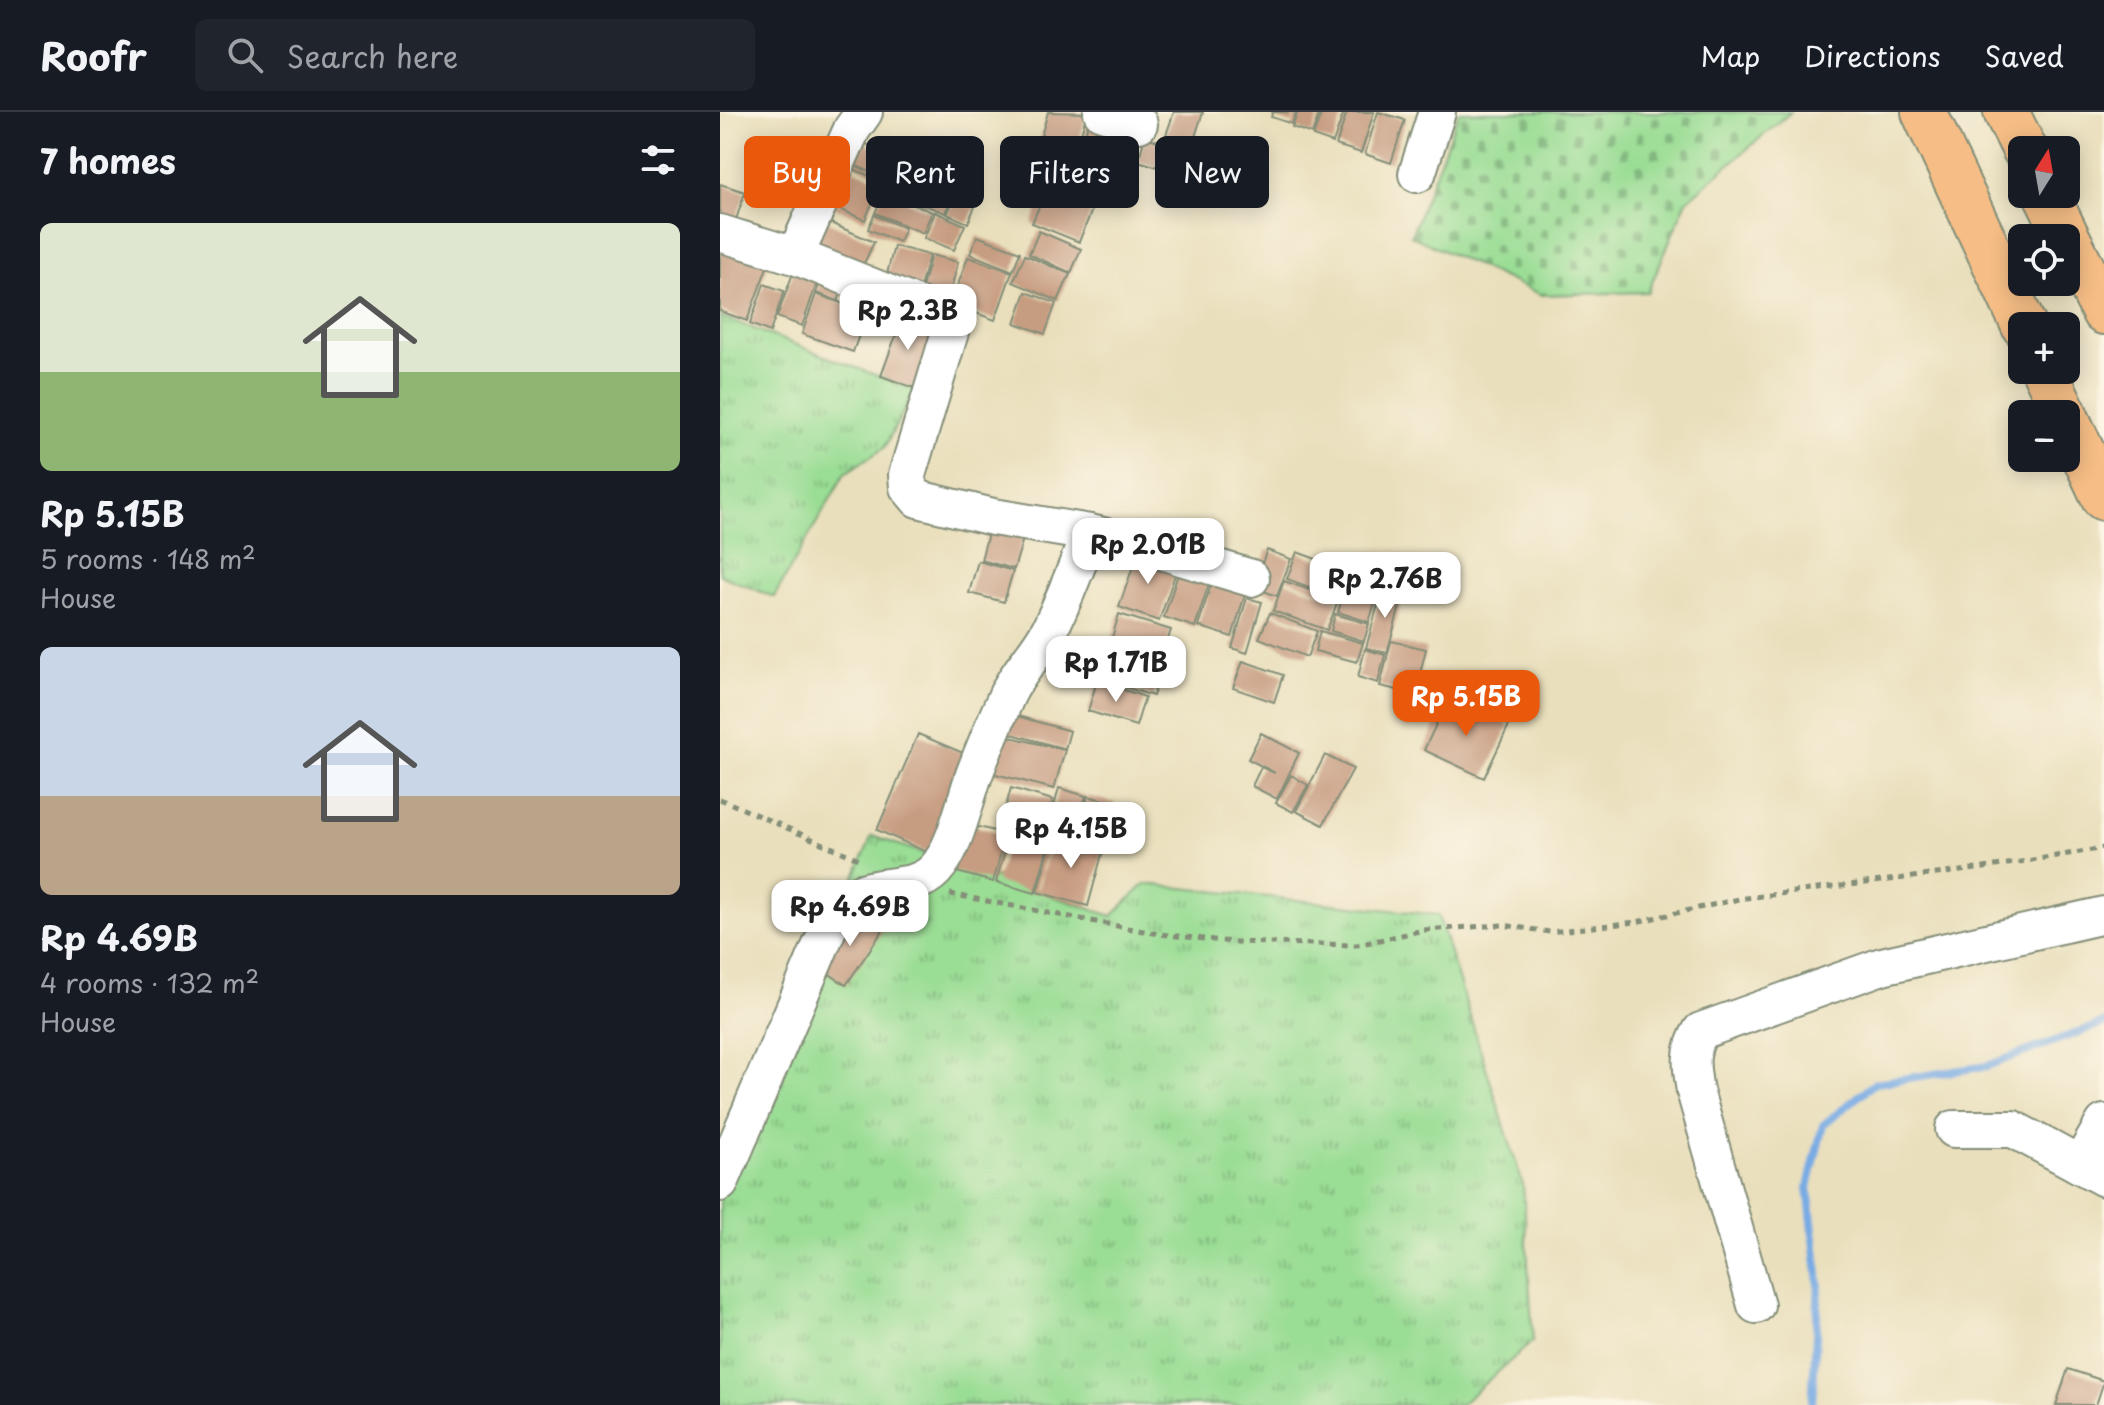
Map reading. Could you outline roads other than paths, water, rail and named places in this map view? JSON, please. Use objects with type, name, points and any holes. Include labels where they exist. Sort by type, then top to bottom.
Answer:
[{"type":"highway","points":[[1924,112],[2017,312]]},
{"type":"highway","points":[[2006,112],[2018,136]]},
{"type":"highway","points":[[2053,208],[2104,312]]},
{"type":"highway","points":[[2080,447],[2104,498]]},
{"type":"street","points":[[795,256],[852,129],[864,112]]},
{"type":"street","points":[[1102,112],[1139,124]]},
{"type":"street","points":[[1417,174],[1431,114]]},
{"type":"street","points":[[720,233],[795,256],[940,314],[948,321],[950,332],[907,475],[908,487],[918,499],[993,517],[1138,544],[1251,578]]},
{"type":"street","points":[[720,1183],[836,910],[850,897],[870,888],[911,883],[927,877],[945,857],[1009,691],[1023,665],[1049,631],[1090,533]]},
{"type":"street","points":[[1756,1305],[1695,1091],[1690,1058],[1694,1041],[1701,1031],[1882,966],[2104,915]]},
{"type":"street","points":[[1954,1129],[2013,1129],[2092,1172],[2104,1123]]},
{"type":"waterway","points":[[1812,1405],[1819,1283],[1808,1187],[1823,1125],[1875,1083],[1987,1066],[2104,1023]]}]
